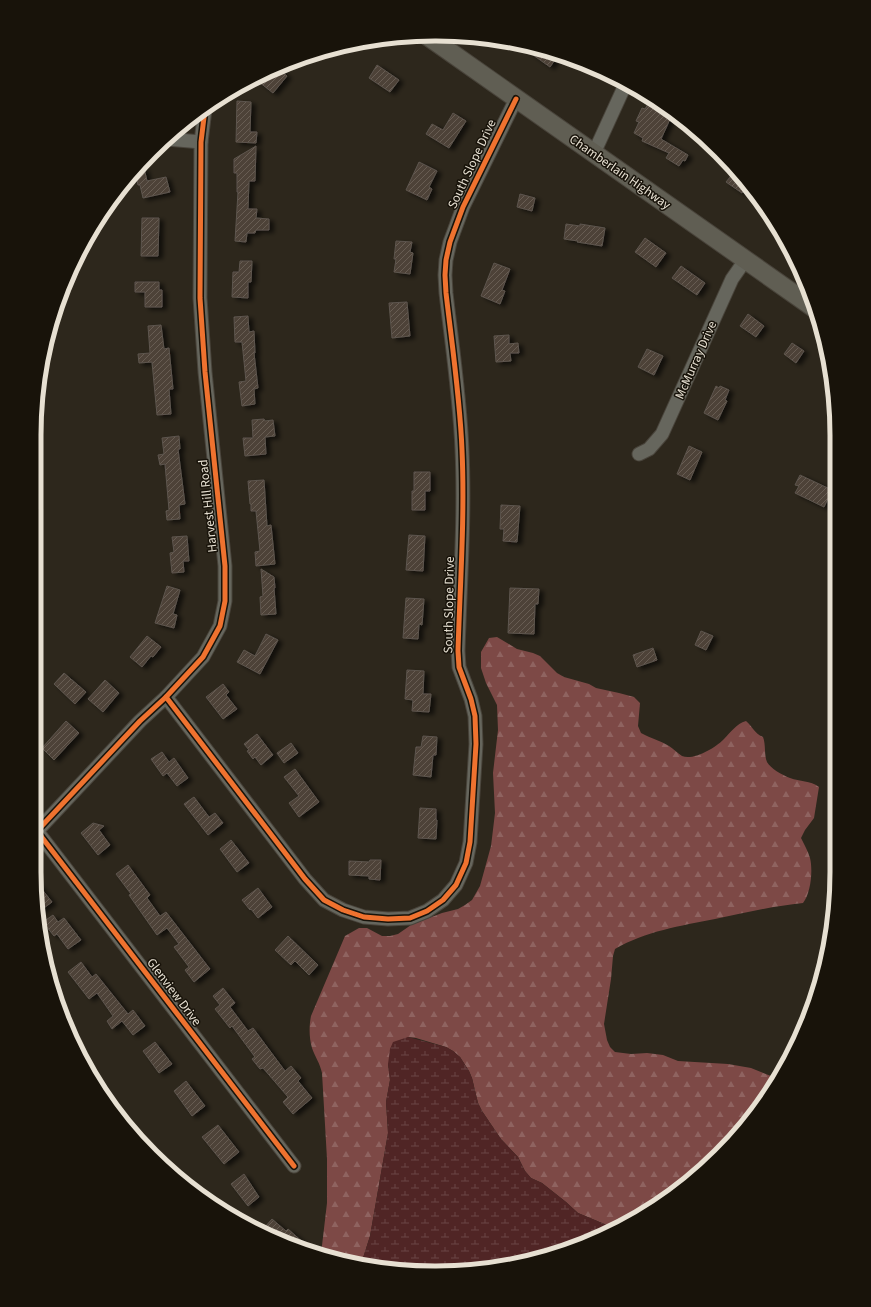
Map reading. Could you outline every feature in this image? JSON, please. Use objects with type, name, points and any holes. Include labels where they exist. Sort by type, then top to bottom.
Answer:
[{"type":"main road","name":"Chamberlain Highway","points":[[435,41],[807,303]]},
{"type":"street","points":[[594,153],[623,89]]},
{"type":"street","name":"South Slope Drive","points":[[166,697],[305,879],[324,900],[343,910],[364,917],[388,919],[410,918],[427,911],[443,900],[456,886],[466,863],[470,842],[476,744],[475,716],[471,699],[459,667],[458,651],[463,497],[462,450],[460,415],[446,293],[446,260],[450,242],[463,207],[516,99]]},
{"type":"street","name":"Harvest Hill Road","points":[[41,828],[140,720],[166,697],[203,657],[220,626],[225,602],[225,566],[205,372],[200,298],[201,142],[204,116]]},
{"type":"street","points":[[174,140],[201,142]]},
{"type":"street","name":"McMurray Drive","points":[[639,454],[649,449],[662,434],[732,279],[746,259]]},
{"type":"street","name":"Glenview Drive","points":[[41,835],[294,1166]]},
{"type":"green space","points":[[497,637],[517,649],[540,656],[557,673],[564,677],[589,684],[596,688],[634,697],[640,703],[638,726],[641,733],[666,744],[682,756],[692,757],[704,753],[719,743],[736,726],[746,721],[763,737],[766,759],[771,767],[787,777],[812,783],[819,787],[814,818],[801,838],[811,863],[810,888],[803,903],[759,910],[651,933],[615,949],[613,956],[604,1024],[607,1040],[610,1047],[615,1052],[631,1054],[647,1053],[663,1055],[678,1061],[728,1064],[751,1068],[773,1077],[764,1091],[732,1132],[696,1168],[655,1200],[608,1226],[578,1213],[542,1183],[531,1178],[525,1171],[518,1157],[501,1139],[482,1111],[478,1103],[472,1078],[460,1057],[446,1047],[408,1037],[388,1064],[390,1080],[386,1102],[388,1133],[370,1236],[363,1259],[333,1253],[322,1249],[327,1203],[327,1159],[322,1073],[311,1044],[311,1016],[345,936],[359,928],[367,928],[382,936],[398,934],[411,925],[442,913],[458,909],[465,905],[472,900],[480,886],[491,846],[495,813],[493,773],[498,730],[497,705],[486,683],[481,668],[481,652],[489,638]]},
{"type":"green space","points":[[408,1037],[446,1047],[453,1051],[460,1057],[469,1071],[478,1103],[482,1111],[501,1139],[518,1157],[525,1171],[531,1178],[542,1183],[578,1213],[608,1226],[586,1236],[538,1253],[487,1263],[436,1266],[384,1263],[363,1259],[370,1236],[388,1133],[386,1102],[390,1080],[388,1064],[390,1049],[393,1042]]},
{"type":"building","points":[[529,52],[555,60],[550,67]]},
{"type":"building","points":[[377,65],[399,80],[390,92],[369,78]]},
{"type":"building","points":[[282,72],[287,76],[273,93],[260,83]]},
{"type":"building","points":[[237,101],[251,102],[250,132],[257,132],[256,143],[236,142]]},
{"type":"building","points":[[648,104],[670,119],[661,139],[688,155],[685,161],[683,160],[679,166],[666,158],[669,153],[642,141],[643,138],[634,133],[639,122],[636,121],[642,108],[645,109]]},
{"type":"building","points":[[453,113],[466,121],[449,148],[426,134],[432,124],[443,130]]},
{"type":"building","points":[[256,146],[255,181],[249,181],[248,209],[257,209],[256,218],[269,219],[269,230],[256,230],[255,233],[247,233],[246,242],[235,241],[238,192],[237,173],[234,173],[234,159]]},
{"type":"building","points":[[419,162],[437,171],[429,187],[432,189],[427,200],[406,190]]},
{"type":"building","points":[[144,170],[147,181],[166,177],[170,192],[143,198],[140,185],[138,185],[137,178]]},
{"type":"building","points":[[732,175],[744,190],[742,193],[726,182]]},
{"type":"building","points":[[520,194],[535,198],[532,211],[517,207]]},
{"type":"building","points":[[142,218],[159,218],[158,256],[141,256]]},
{"type":"building","points":[[566,224],[580,226],[580,224],[605,228],[602,246],[564,239]]},
{"type":"building","points":[[645,238],[666,253],[656,267],[635,252]]},
{"type":"building","points":[[396,241],[412,242],[410,252],[413,253],[410,274],[394,272]]},
{"type":"building","points":[[240,261],[252,261],[251,282],[248,282],[248,298],[232,297],[233,272],[239,272]]},
{"type":"building","points":[[494,263],[510,269],[502,290],[505,291],[500,304],[481,296]]},
{"type":"building","points":[[681,266],[705,283],[697,295],[672,278]]},
{"type":"building","points":[[135,282],[159,282],[159,290],[162,290],[162,307],[145,307],[145,292],[135,292]]},
{"type":"building","points":[[407,302],[410,336],[392,338],[389,303]]},
{"type":"building","points":[[748,314],[764,326],[756,337],[740,326]]},
{"type":"building","points":[[248,316],[249,332],[254,331],[254,353],[258,388],[254,389],[255,404],[242,406],[239,382],[246,381],[242,342],[235,342],[234,317]]},
{"type":"building","points":[[161,325],[164,349],[169,348],[173,389],[169,389],[171,414],[157,415],[152,362],[139,363],[138,354],[150,353],[148,326]]},
{"type":"building","points":[[509,335],[509,344],[518,343],[519,353],[510,353],[511,361],[496,362],[494,336]]},
{"type":"building","points":[[792,343],[804,351],[796,363],[784,354]]},
{"type":"building","points":[[647,349],[663,356],[654,375],[638,367]]},
{"type":"building","points":[[716,386],[729,390],[725,400],[727,401],[718,420],[704,413]]},
{"type":"building","points":[[264,419],[265,421],[273,420],[275,436],[265,437],[266,454],[245,456],[243,438],[253,438],[252,420]]},
{"type":"building","points":[[179,436],[180,449],[178,449],[185,504],[179,505],[180,519],[167,520],[166,511],[169,510],[165,464],[160,465],[158,455],[164,454],[162,438]]},
{"type":"building","points":[[689,446],[702,452],[690,480],[677,474]]},
{"type":"building","points":[[414,472],[430,472],[430,491],[425,491],[425,510],[412,510]]},
{"type":"building","points":[[800,475],[830,489],[830,494],[824,507],[795,493],[799,486],[795,485]]},
{"type":"building","points":[[264,480],[267,526],[271,525],[275,564],[256,566],[255,552],[260,551],[256,511],[251,511],[248,481]]},
{"type":"building","points":[[501,505],[520,506],[517,542],[503,541],[504,529],[500,529]]},
{"type":"building","points":[[409,535],[425,536],[423,571],[406,570]]},
{"type":"building","points":[[187,536],[189,561],[183,561],[184,572],[172,573],[170,553],[174,552],[172,537]]},
{"type":"building","points":[[261,569],[274,577],[276,614],[261,615],[260,597],[263,596]]},
{"type":"building","points":[[167,586],[180,590],[173,614],[177,615],[174,628],[155,623]]},
{"type":"building","points":[[510,588],[539,589],[538,604],[535,604],[534,634],[508,633]]},
{"type":"building","points":[[406,598],[424,599],[422,625],[419,624],[418,639],[403,638]]},
{"type":"building","points":[[701,631],[713,636],[706,650],[695,645]]},
{"type":"building","points":[[266,634],[278,640],[260,674],[237,662],[244,650],[255,656]]},
{"type":"building","points":[[147,636],[161,647],[142,667],[130,657]]},
{"type":"building","points":[[653,648],[657,660],[637,667],[633,655]]},
{"type":"building","points":[[407,670],[424,671],[423,694],[431,694],[429,712],[412,711],[413,700],[405,699]]},
{"type":"building","points":[[64,673],[86,692],[75,704],[54,684]]},
{"type":"building","points":[[105,680],[119,693],[103,712],[88,699]]},
{"type":"building","points":[[223,684],[229,692],[226,695],[237,709],[223,719],[206,697]]},
{"type":"building","points":[[66,721],[79,733],[54,760],[42,748]]},
{"type":"building","points":[[257,734],[273,755],[261,765],[255,757],[253,759],[247,751],[249,750],[244,744]]},
{"type":"building","points":[[423,736],[437,737],[436,755],[433,755],[431,777],[413,775],[416,747],[421,747]]},
{"type":"building","points":[[291,743],[298,753],[284,763],[277,753]]},
{"type":"building","points":[[162,752],[169,762],[174,758],[188,778],[177,786],[167,773],[163,776],[151,759]]},
{"type":"building","points":[[295,769],[319,802],[299,817],[289,803],[299,796],[284,777]]},
{"type":"building","points":[[194,797],[209,817],[215,813],[223,823],[208,835],[184,804]]},
{"type":"building","points":[[420,808],[436,809],[436,839],[418,838]]},
{"type":"building","points":[[93,823],[104,826],[99,830],[110,845],[98,855],[81,833]]},
{"type":"building","points":[[231,840],[249,863],[237,872],[220,849]]},
{"type":"building","points":[[370,860],[381,860],[380,880],[369,879],[369,876],[349,875],[349,861],[369,862]]},
{"type":"building","points":[[128,865],[150,895],[147,898],[160,916],[166,912],[210,969],[194,982],[185,970],[189,967],[174,947],[179,944],[167,928],[157,935],[129,895],[131,894],[116,874]]},
{"type":"building","points":[[258,888],[272,907],[258,918],[242,900]]},
{"type":"building","points":[[42,889],[52,902],[43,909]]},
{"type":"building","points":[[53,915],[58,922],[64,918],[81,940],[68,949],[57,934],[54,936],[44,921]]},
{"type":"building","points":[[288,936],[318,965],[309,975],[295,961],[291,965],[275,950]]},
{"type":"building","points":[[81,962],[92,977],[96,974],[128,1014],[133,1010],[145,1026],[133,1035],[122,1021],[112,1029],[107,1021],[113,1016],[97,993],[89,999],[68,972]]},
{"type":"building","points":[[223,988],[235,1003],[230,1007],[248,1031],[253,1028],[285,1071],[291,1066],[301,1078],[298,1081],[312,1098],[293,1114],[283,1102],[288,1097],[263,1068],[260,1069],[252,1059],[255,1057],[232,1026],[230,1028],[215,1009],[220,1005],[213,996]]},
{"type":"building","points":[[155,1042],[172,1064],[159,1073],[143,1051]]},
{"type":"building","points":[[186,1081],[205,1106],[192,1116],[174,1091]]},
{"type":"building","points":[[218,1125],[239,1152],[224,1164],[202,1137]]},
{"type":"building","points":[[244,1174],[259,1197],[248,1206],[231,1184]]},
{"type":"building","points":[[272,1219],[286,1231],[288,1229],[304,1243],[285,1236],[265,1227]]},
{"type":"cycle path","points":[[166,697],[305,879],[324,900],[343,910],[364,917],[388,919],[410,918],[427,911],[443,900],[456,885],[466,863],[470,842],[476,744],[475,716],[471,699],[459,667],[458,651],[463,525],[463,475],[460,411],[446,293],[446,260],[450,242],[463,207],[516,99]]},
{"type":"cycle path","points":[[41,827],[140,721],[166,697],[203,657],[220,626],[225,601],[225,566],[205,372],[200,298],[201,142],[204,116]]},
{"type":"cycle path","points":[[41,836],[294,1166]]}]
